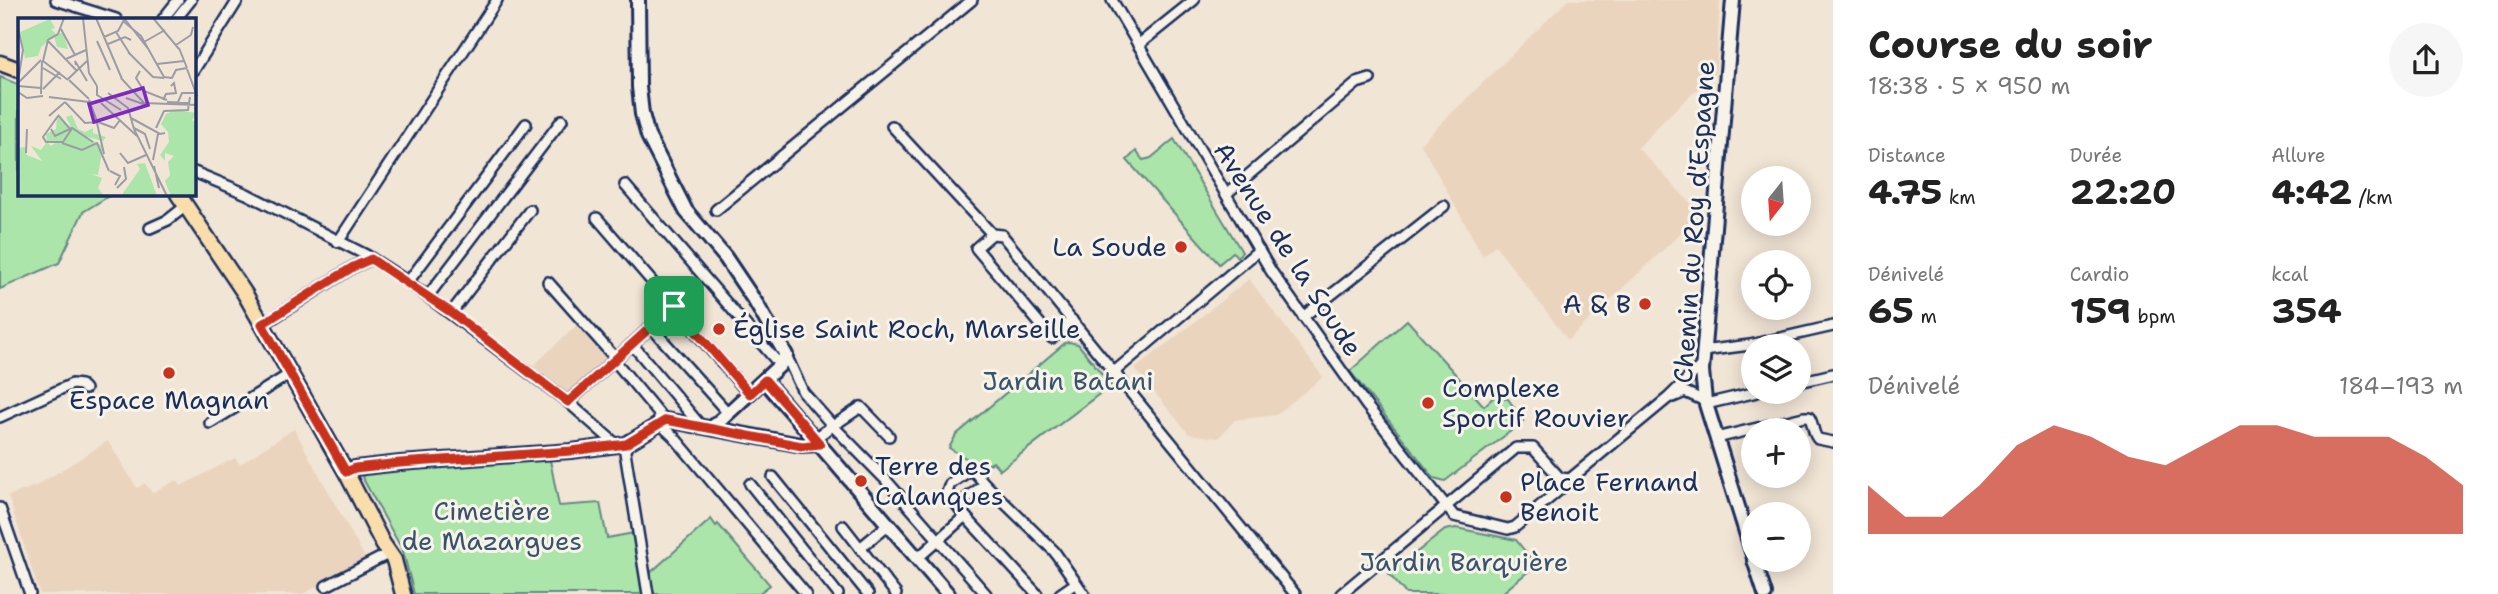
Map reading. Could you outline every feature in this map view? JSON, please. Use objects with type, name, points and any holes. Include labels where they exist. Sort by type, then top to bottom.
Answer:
[{"type":"main road","points":[[0,63],[18,70]]},
{"type":"main road","points":[[183,200],[262,324],[346,472],[384,550],[394,594]]},
{"type":"main road","points":[[384,550],[394,560],[403,594]]},
{"type":"street","points":[[56,0],[113,18]]},
{"type":"street","points":[[164,18],[178,0]]},
{"type":"street","points":[[177,18],[191,0]]},
{"type":"street","points":[[196,67],[238,0]]},
{"type":"street","points":[[338,242],[496,0]]},
{"type":"street","points":[[638,0],[642,114],[648,136],[686,211],[725,257],[756,303],[783,360],[803,392],[885,479],[986,594]]},
{"type":"street","points":[[716,209],[972,0]]},
{"type":"street","name":"Avenue de la Soude","points":[[1112,0],[1259,250],[1303,317],[1366,405],[1447,507]]},
{"type":"street","points":[[1138,45],[1194,0]]},
{"type":"street","name":"Chemin du Roy d'Espagne","points":[[1734,3],[1703,358],[1705,402],[1741,518]]},
{"type":"street","points":[[1226,194],[1357,83],[1370,79]]},
{"type":"street","points":[[428,296],[562,120]]},
{"type":"street","points":[[408,282],[526,124]]},
{"type":"street","points":[[892,126],[992,233],[1002,236],[1295,594]]},
{"type":"street","points":[[196,173],[247,194],[371,259],[408,282],[621,444],[625,452],[648,594]]},
{"type":"street","points":[[625,185],[783,360]]},
{"type":"street","points":[[149,228],[168,220],[183,200]]},
{"type":"street","points":[[1303,317],[1444,206]]},
{"type":"street","points":[[452,313],[530,210]]},
{"type":"street","points":[[597,218],[750,394]]},
{"type":"street","points":[[992,233],[976,248],[1052,338],[1072,320]]},
{"type":"street","points":[[1114,372],[1259,250]]},
{"type":"street","points":[[262,324],[353,267],[371,259]]},
{"type":"street","points":[[548,282],[659,414],[659,423],[674,437],[806,594]]},
{"type":"street","points":[[568,402],[674,306]]},
{"type":"street","points":[[1447,507],[1454,516],[1508,529],[1515,527],[1564,486],[1566,480],[1668,398],[1703,358],[1833,326]]},
{"type":"street","points":[[651,327],[728,413]]},
{"type":"street","points":[[632,344],[706,426]]},
{"type":"street","points":[[706,426],[728,413],[783,360]]},
{"type":"street","points":[[211,423],[290,374]]},
{"type":"street","points":[[1811,379],[1833,374]]},
{"type":"street","points":[[765,380],[947,594]]},
{"type":"street","points":[[0,417],[72,384],[81,385],[85,389]]},
{"type":"street","points":[[1668,398],[1685,392],[1705,402],[1741,395]]},
{"type":"street","points":[[346,472],[355,468],[571,451],[621,444],[666,420],[802,446],[818,441],[832,425],[861,407],[889,436]]},
{"type":"street","points":[[1716,438],[1804,416],[1812,421],[1818,439],[1833,442]]},
{"type":"street","points":[[674,437],[675,429],[681,422]]},
{"type":"street","points":[[1341,594],[1516,448],[1533,448],[1556,475],[1566,480]]},
{"type":"street","points":[[1037,594],[965,516],[947,492],[950,484],[972,469],[1054,551],[1084,594]]},
{"type":"street","points":[[773,477],[868,594]]},
{"type":"street","points":[[750,484],[838,594]]},
{"type":"street","points":[[958,505],[985,484]]},
{"type":"street","points":[[0,508],[30,594]]},
{"type":"street","points":[[918,558],[965,516]]},
{"type":"street","points":[[860,548],[889,524]]},
{"type":"street","points":[[843,526],[896,594]]},
{"type":"street","points":[[326,586],[384,550]]},
{"type":"street","name":"Chemin du Roy d'Espagne","points":[[1758,572],[1765,594]]},
{"type":"street","points":[[1060,594],[1076,583]]},
{"type":"shaded area","points":[[1568,0],[1720,0],[1716,72],[1638,148],[1701,214],[1568,340],[1495,245],[1483,256],[1419,145]]},
{"type":"shaded area","points":[[1249,279],[1323,377],[1276,415],[1235,420],[1218,438],[1189,434],[1135,369]]},
{"type":"shaded area","points":[[577,325],[607,360],[570,395],[533,366]]},
{"type":"shaded area","points":[[294,429],[366,560],[303,594],[40,594],[8,496],[36,486],[108,441],[137,488],[145,483],[152,493],[177,480],[181,486],[235,458],[240,464]]},
{"type":"green space","points":[[0,77],[18,85],[18,196],[109,196],[83,212],[59,263],[0,289]]},
{"type":"green space","points":[[1174,139],[1242,252],[1237,257],[1233,252],[1219,264],[1127,160],[1136,151],[1143,160],[1151,158]]},
{"type":"green space","name":"Complexe Sportif Rouvier","points":[[1407,320],[1484,406],[1497,394],[1508,399],[1524,421],[1445,481],[1434,478],[1350,371]]},
{"type":"green space","name":"Jardin Batani","points":[[1069,342],[1078,344],[1111,385],[1000,470],[993,462],[982,468],[949,448],[956,435]]},
{"type":"green space","name":"Cimetière de Mazargues","points":[[549,455],[559,506],[600,503],[607,538],[634,533],[642,594],[414,594],[403,551],[362,477],[367,471]]},
{"type":"green space","name":"Cimetière de Mazargues","points":[[711,519],[770,585],[758,594],[652,594],[649,574]]},
{"type":"green space","name":"Jardin Barquière","points":[[1456,528],[1516,540],[1536,565],[1501,594],[1406,594],[1389,574],[1445,530]]},
{"type":"place","name":"La Soude","points":[[1181,247]]},
{"type":"place","name":"A & B","points":[[1645,304]]},
{"type":"place","name":"Église Saint Roch, Marseille","points":[[719,329]]},
{"type":"place","name":"Espace Magnan","points":[[169,373]]},
{"type":"place","name":"Complexe Sportif Rouvier","points":[[1428,403]]},
{"type":"place","name":"Terre des Calanques","points":[[861,481]]},
{"type":"place","name":"Place Fernand Benoit","points":[[1506,497]]},
{"type":"route","points":[[371,259],[452,313],[568,402],[674,306],[750,394],[765,380],[820,444],[802,446],[666,420],[626,444],[571,451],[400,463],[355,468],[346,472],[262,324],[353,267],[371,259]]}]
